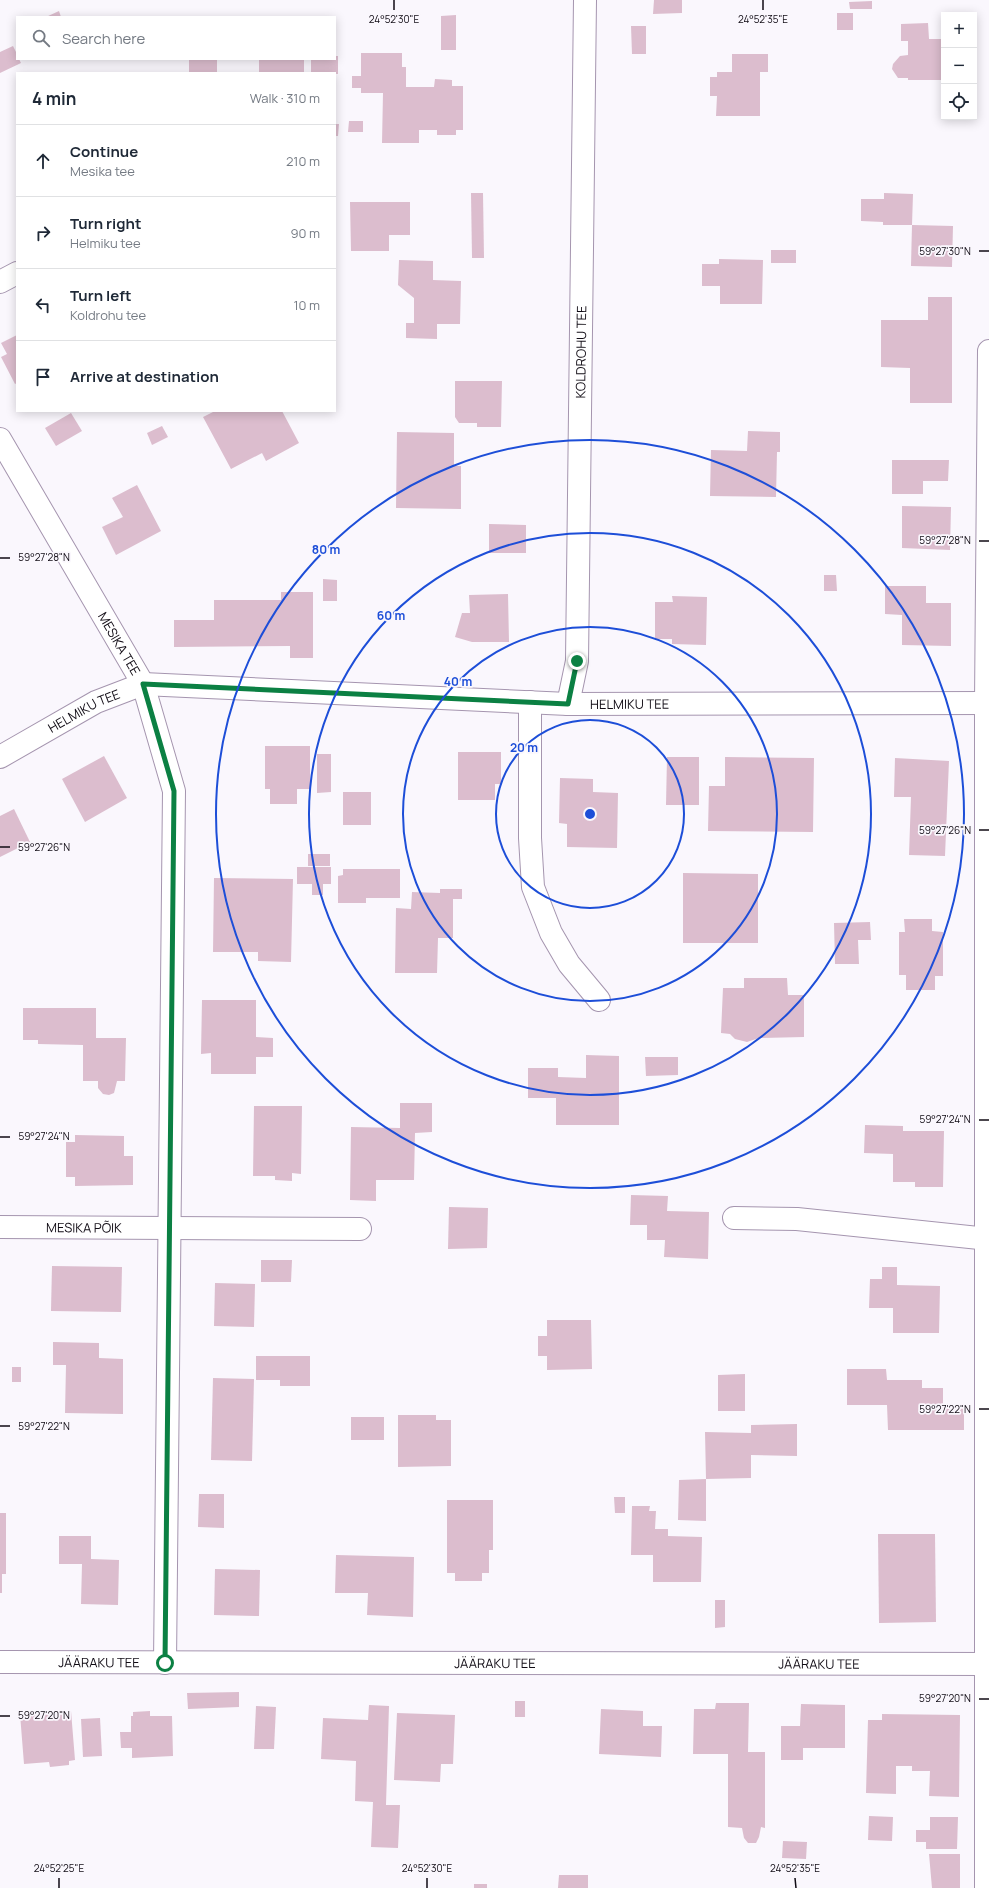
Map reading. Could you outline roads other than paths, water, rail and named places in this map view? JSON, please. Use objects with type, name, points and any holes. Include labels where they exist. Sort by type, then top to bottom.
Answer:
[{"type":"street","name":"KOLDROHU TEE","points":[[568,704],[577,661],[585,0]]},
{"type":"street","points":[[0,282],[16,274]]},
{"type":"street","points":[[986,1888],[989,351]]},
{"type":"street","name":"MESIKA TEE","points":[[0,438],[143,684],[174,791],[168,1227],[165,1663]]},
{"type":"street","name":"HELMIKU TEE","points":[[0,757],[96,702],[143,684],[568,704],[988,703]]},
{"type":"street","points":[[530,702],[530,838],[533,887],[551,933],[569,964],[599,1000]]},
{"type":"street","points":[[734,1218],[797,1219],[987,1239]]},
{"type":"street","name":"MESIKA PÕIK","points":[[0,1226],[360,1229]]},
{"type":"street","name":"JÄÄRAKU TEE","points":[[0,1662],[987,1664]]}]
